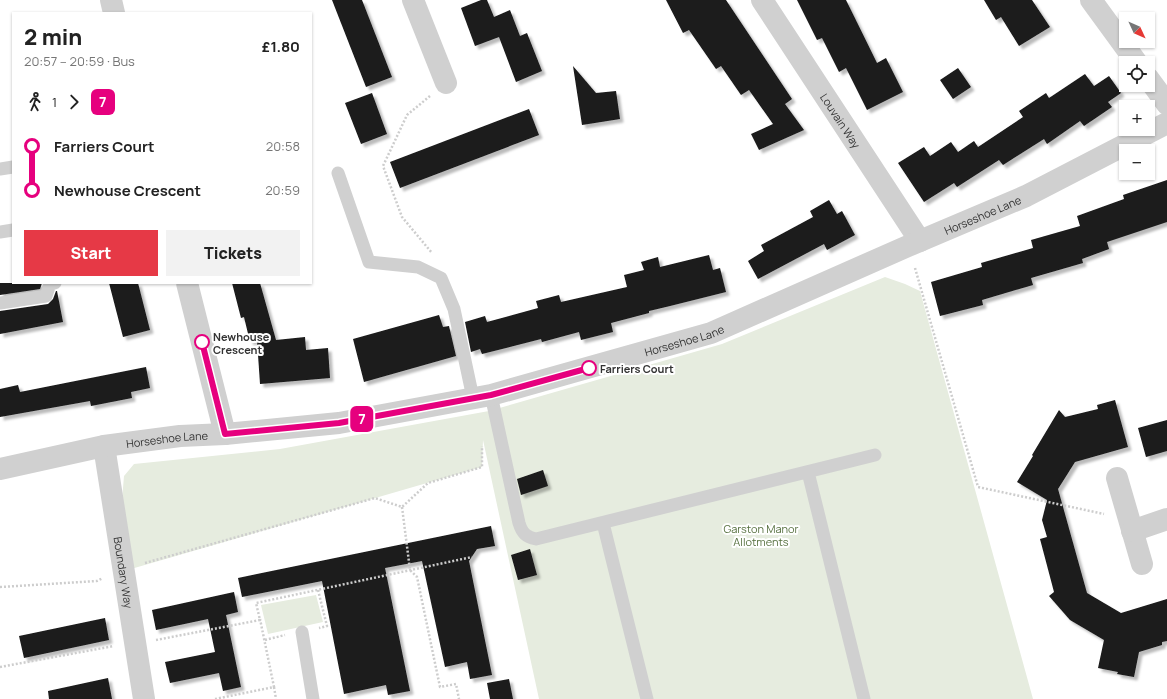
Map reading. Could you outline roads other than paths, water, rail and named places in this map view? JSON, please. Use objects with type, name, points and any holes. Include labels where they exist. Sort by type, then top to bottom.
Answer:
[{"type":"street","points":[[111,0],[114,12]]},
{"type":"street","points":[[413,0],[446,83]]},
{"type":"street","name":"Louvain Way","points":[[762,0],[914,244]]},
{"type":"street","points":[[1091,0],[1132,56]]},
{"type":"street","points":[[1155,88],[1167,104]]},
{"type":"street","name":"Horseshoe Lane","points":[[0,469],[104,446],[180,436],[225,434],[339,423],[482,396],[712,333],[1026,196],[1167,123]]},
{"type":"street","points":[[187,284],[225,434]]},
{"type":"street","name":"Boundary Way","points":[[104,446],[144,699]]},
{"type":"street","points":[[1116,478],[1142,564]]},
{"type":"street","points":[[1130,523],[1167,519]]},
{"type":"lane","points":[[0,169],[12,167]]},
{"type":"lane","points":[[338,174],[369,262],[418,267],[441,278],[454,310],[482,396],[498,431],[521,531],[527,537],[536,539],[874,455]]},
{"type":"lane","points":[[0,232],[12,230]]},
{"type":"lane","points":[[0,303],[46,296],[51,284]]},
{"type":"lane","points":[[808,472],[864,699]]},
{"type":"lane","points":[[603,523],[647,699]]},
{"type":"lane","points":[[302,632],[313,699]]},
{"type":"place","name":"Newhouse Crescent","points":[[202,342]]},
{"type":"place","name":"Farriers Court","points":[[589,368]]},
{"type":"park label","name":"Garston Manor Allotments","points":[[761,534]]}]
